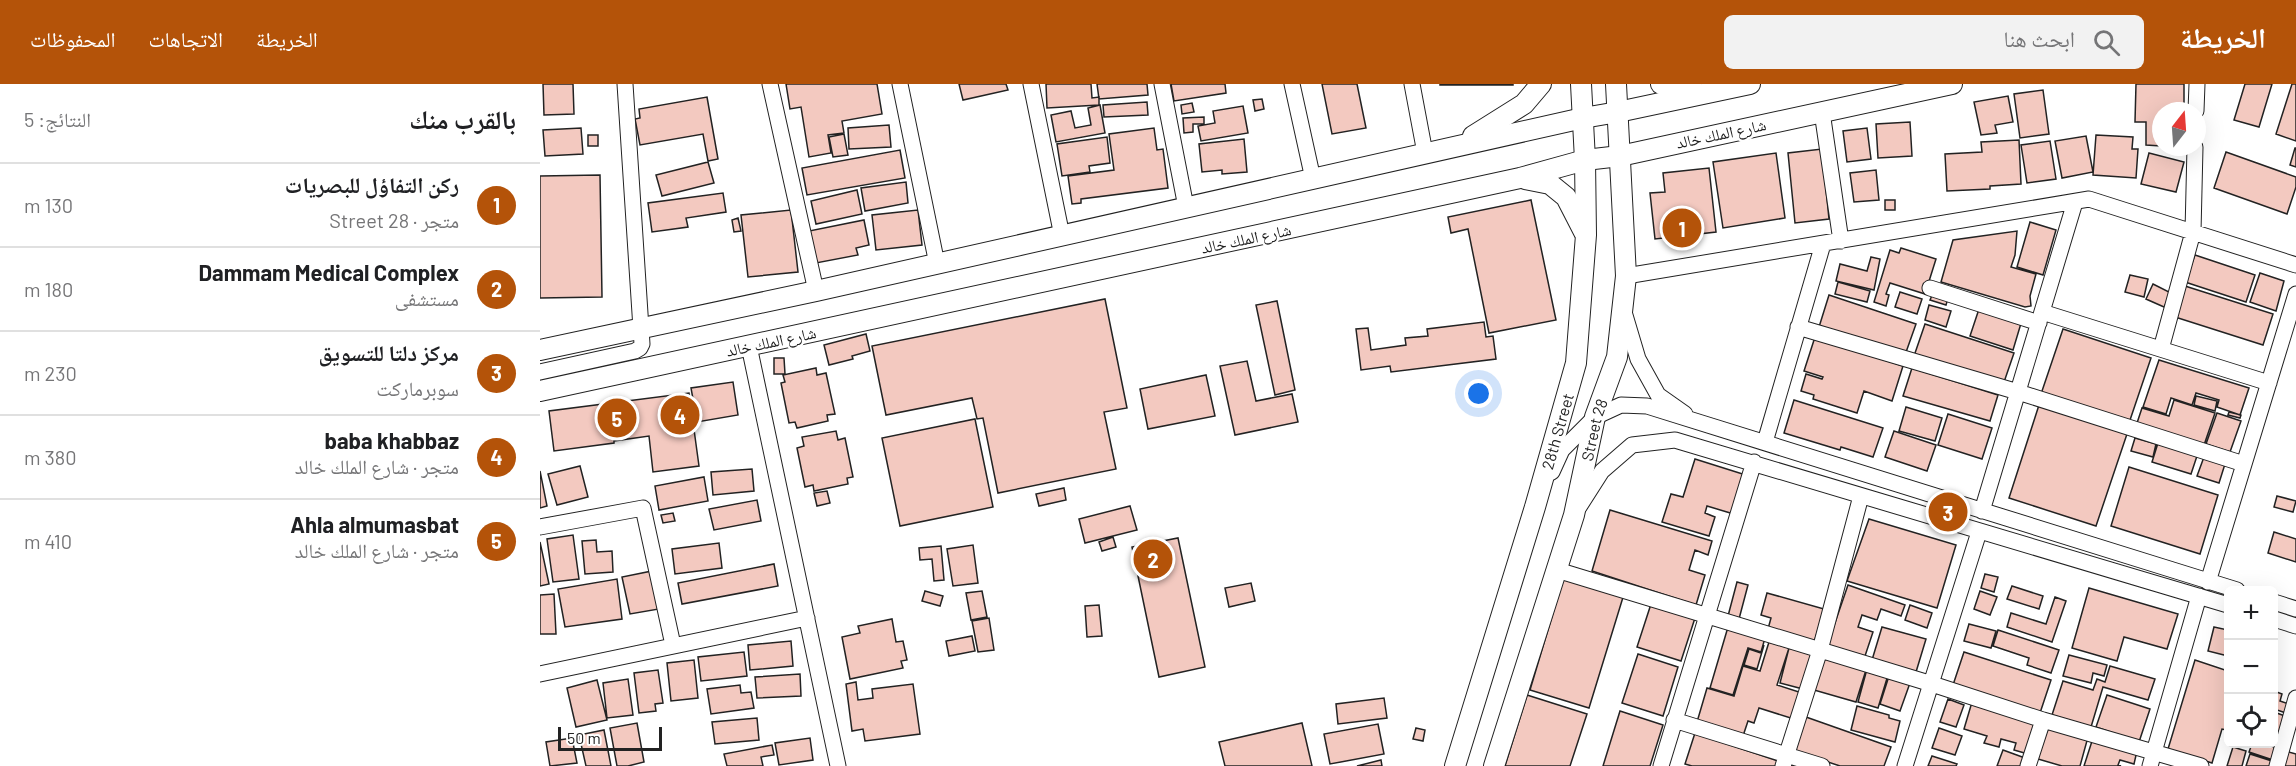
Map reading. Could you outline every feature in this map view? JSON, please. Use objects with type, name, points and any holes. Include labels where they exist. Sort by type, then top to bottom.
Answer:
[{"type":"main road","points":[[1450,147],[1487,128],[1524,104],[1542,84]]},
{"type":"main road","name":"28th Street","points":[[1455,766],[1535,507],[1576,363],[1586,235],[1581,84]]},
{"type":"main road","name":"Street 28","points":[[1494,766],[1574,515],[1595,417],[1617,357],[1626,276],[1616,84]]},
{"type":"main road","points":[[1661,84],[1671,88],[1709,93]]},
{"type":"main road","points":[[540,350],[816,291],[1450,147],[1750,84]]},
{"type":"main road","name":"شارع الملك خالد","points":[[540,391],[1520,178],[1585,160],[1620,156],[1952,84]]},
{"type":"main road","points":[[1622,203],[1632,170],[1642,156],[1664,146]]},
{"type":"main road","points":[[1520,178],[1550,184],[1566,197],[1586,235]]},
{"type":"street","points":[[540,372],[635,351],[642,344],[626,84]]},
{"type":"street","points":[[770,84],[816,291]]},
{"type":"street","points":[[900,84],[937,264]]},
{"type":"street","points":[[1031,84],[1062,236]]},
{"type":"street","points":[[1162,84],[1186,207]]},
{"type":"street","points":[[1292,84],[1313,179]]},
{"type":"street","points":[[1412,84],[1425,153]]},
{"type":"street","points":[[2196,102],[2197,84]]},
{"type":"street","points":[[1822,112],[1841,240]]},
{"type":"street","points":[[2161,349],[2193,232],[2195,156]]},
{"type":"street","points":[[1626,276],[2089,199],[2296,265]]},
{"type":"street","points":[[1982,511],[2075,202]]},
{"type":"street","points":[[1765,442],[1823,243]]},
{"type":"street","points":[[1930,288],[2161,349],[2269,383]]},
{"type":"street","points":[[2208,582],[2296,294]]},
{"type":"street","points":[[1623,311],[1638,359],[1658,395],[1697,422]]},
{"type":"street","points":[[1798,327],[2018,392],[2244,464]]},
{"type":"street","points":[[749,346],[838,766]]},
{"type":"street","points":[[1535,507],[1562,450],[1595,417],[1621,405],[1647,406],[2224,587]]},
{"type":"street","points":[[1574,515],[1602,471],[1632,445],[1675,440],[2224,604]]},
{"type":"street","points":[[1661,766],[1754,462]]},
{"type":"street","points":[[1785,761],[1820,650],[1861,496]]},
{"type":"street","points":[[540,527],[643,508],[673,645]]},
{"type":"street","points":[[1905,766],[1979,532]]},
{"type":"street","points":[[1557,570],[1932,684],[2152,759],[2201,766]]},
{"type":"street","points":[[2152,759],[2199,596]]},
{"type":"street","points":[[2278,603],[2296,609]]},
{"type":"street","points":[[540,674],[807,618]]},
{"type":"street","points":[[2278,620],[2296,626]]},
{"type":"street","points":[[2277,766],[2296,698]]},
{"type":"street","points":[[1674,720],[1785,761],[1822,766]]},
{"type":"street","points":[[2028,766],[2043,720]]},
{"type":"building","points":[[543,84],[573,84],[574,114],[544,115]]},
{"type":"building","points":[[786,84],[877,84],[882,114],[842,121],[844,133],[828,135],[831,153],[809,157],[801,107],[790,109]]},
{"type":"building","points":[[959,84],[1006,84],[1008,90],[963,100]]},
{"type":"building","points":[[1046,84],[1091,84],[1092,98],[1099,97],[1099,105],[1047,108]]},
{"type":"building","points":[[1097,84],[1147,84],[1148,95],[1099,99]]},
{"type":"building","points":[[1171,84],[1225,84],[1226,93],[1174,101]]},
{"type":"building","points":[[1322,84],[1357,84],[1366,128],[1332,134]]},
{"type":"building","points":[[1513,84],[1513,85],[1440,85]]},
{"type":"building","points":[[2136,84],[2184,84],[2184,102],[2152,102],[2152,145],[2146,145],[2146,122],[2135,122]]},
{"type":"building","points":[[2245,84],[2272,84],[2259,127],[2234,120]]},
{"type":"building","points":[[2292,84],[2296,84],[2296,141],[2276,134]]},
{"type":"building","points":[[2043,90],[2049,134],[2020,138],[2014,94]]},
{"type":"building","points":[[2008,96],[2013,122],[1995,125],[1997,133],[1981,135],[1974,102]]},
{"type":"building","points":[[707,97],[718,159],[708,161],[703,134],[640,145],[635,119],[640,118],[639,109]]},
{"type":"building","points":[[1262,99],[1264,109],[1255,111],[1253,100]]},
{"type":"building","points":[[1147,102],[1148,115],[1104,117],[1103,105]]},
{"type":"building","points":[[1192,103],[1194,112],[1182,114],[1181,105]]},
{"type":"building","points":[[1100,105],[1105,133],[1056,142],[1051,115],[1071,111],[1075,128],[1091,125],[1088,108]]},
{"type":"building","points":[[1243,106],[1248,133],[1201,141],[1198,126],[1215,123],[1213,111]]},
{"type":"building","points":[[1204,117],[1204,124],[1193,124],[1193,132],[1184,133],[1183,118]]},
{"type":"building","points":[[1910,122],[1912,156],[1878,158],[1876,124]]},
{"type":"building","points":[[889,125],[891,147],[849,149],[848,128]]},
{"type":"building","points":[[581,128],[583,154],[545,156],[543,130]]},
{"type":"building","points":[[1154,128],[1157,150],[1163,149],[1168,188],[1081,199],[1081,203],[1072,204],[1068,176],[1114,170],[1109,134]]},
{"type":"building","points":[[1867,128],[1871,159],[1847,162],[1843,131]]},
{"type":"building","points":[[844,134],[848,155],[833,157],[829,137]]},
{"type":"building","points":[[588,135],[598,135],[598,146],[588,146]]},
{"type":"building","points":[[2096,135],[2133,137],[2132,149],[2138,149],[2136,178],[2093,175]]},
{"type":"building","points":[[2086,136],[2093,172],[2062,178],[2055,141]]},
{"type":"building","points":[[1107,137],[1110,163],[1089,166],[1090,172],[1062,176],[1057,144]]},
{"type":"building","points":[[1244,139],[1247,172],[1222,174],[1222,170],[1202,172],[1199,144]]},
{"type":"building","points":[[2019,140],[2021,184],[1990,186],[1990,189],[1947,191],[1945,154],[1982,152],[1981,142]]},
{"type":"building","points":[[2050,141],[2056,179],[2027,183],[2021,145]]},
{"type":"building","points":[[2296,148],[2296,167],[2290,165]]},
{"type":"building","points":[[1822,149],[1829,219],[1795,223],[1788,153]]},
{"type":"building","points":[[900,150],[905,178],[807,195],[802,168]]},
{"type":"building","points":[[2226,152],[2296,177],[2296,187],[2287,214],[2214,188]]},
{"type":"building","points":[[1776,153],[1785,218],[1723,228],[1713,162]]},
{"type":"building","points":[[2149,153],[2152,156],[2184,162],[2176,192],[2141,184]]},
{"type":"building","points":[[708,162],[714,183],[662,196],[656,175]]},
{"type":"building","points":[[1709,168],[1716,232],[1655,239],[1650,193],[1665,192],[1663,173]]},
{"type":"building","points":[[1876,170],[1879,200],[1854,202],[1850,173]]},
{"type":"building","points":[[600,175],[602,297],[540,298],[540,176]]},
{"type":"building","points":[[906,182],[908,203],[865,211],[861,188]]},
{"type":"building","points":[[857,190],[862,214],[816,224],[811,201]]},
{"type":"building","points":[[723,193],[726,212],[686,218],[688,227],[652,232],[648,203]]},
{"type":"building","points":[[1531,200],[1556,320],[1489,333],[1468,229],[1451,233],[1448,217]]},
{"type":"building","points":[[1885,200],[1895,200],[1895,210],[1885,210]]},
{"type":"building","points":[[791,210],[798,272],[748,277],[741,215]]},
{"type":"building","points":[[918,210],[922,245],[876,250],[872,215]]},
{"type":"building","points":[[738,218],[741,231],[734,232],[732,220]]},
{"type":"building","points":[[864,220],[869,245],[856,248],[858,255],[816,263],[809,231]]},
{"type":"building","points":[[2030,222],[2056,230],[2043,275],[2017,267]]},
{"type":"building","points":[[2017,231],[2015,255],[2011,267],[2036,274],[2030,296],[2031,306],[2025,307],[1941,282],[1953,240]]},
{"type":"building","points":[[1901,248],[1936,259],[1925,294],[1890,283],[1886,294],[1889,295],[1886,306],[1874,302],[1890,250],[1899,253]]},
{"type":"building","points":[[2195,255],[2255,275],[2246,302],[2185,282]]},
{"type":"building","points":[[1871,257],[1880,259],[1874,290],[1836,281],[1840,264],[1867,271]]},
{"type":"building","points":[[2260,273],[2284,281],[2276,311],[2250,302]]},
{"type":"building","points":[[2130,275],[2148,279],[2144,297],[2125,292]]},
{"type":"building","points":[[1838,282],[1870,291],[1867,302],[1835,294]]},
{"type":"building","points":[[2153,284],[2171,293],[2164,307],[2146,299]]},
{"type":"building","points":[[2185,286],[2273,314],[2263,345],[2175,317]]},
{"type":"building","points":[[1900,292],[1922,299],[1917,314],[1895,307]]},
{"type":"building","points":[[1933,293],[1948,298],[1946,305],[1930,300]]},
{"type":"building","points":[[1829,295],[1916,324],[1905,355],[1819,327]]},
{"type":"building","points":[[1105,299],[1127,408],[1104,412],[1116,469],[998,493],[983,418],[977,419],[972,398],[886,415],[872,346]]},
{"type":"building","points":[[1277,301],[1295,390],[1275,395],[1256,305]]},
{"type":"building","points":[[1929,305],[1951,311],[1946,327],[1925,320]]},
{"type":"building","points":[[1980,306],[2022,320],[2013,350],[1970,336]]},
{"type":"building","points":[[1484,322],[1486,337],[1493,336],[1496,359],[1391,372],[1390,366],[1361,370],[1356,329],[1368,328],[1371,350],[1406,345],[1405,338],[1428,336],[1427,329]]},
{"type":"building","points":[[1925,324],[2014,353],[2003,385],[1914,356]]},
{"type":"building","points":[[2063,329],[2151,358],[2129,423],[2041,394]]},
{"type":"building","points":[[866,334],[870,351],[852,356],[853,359],[829,365],[824,345]]},
{"type":"building","points":[[1815,337],[1903,366],[1892,401],[1864,391],[1857,413],[1813,399],[1814,395],[1801,391],[1806,374],[1822,379],[1823,377],[1804,371]]},
{"type":"building","points":[[774,358],[784,358],[785,374],[774,374]]},
{"type":"building","points":[[2159,360],[2249,388],[2240,415],[2217,407],[2219,400],[2196,393],[2192,405],[2171,398],[2166,414],[2143,407]]},
{"type":"building","points":[[1247,361],[1256,401],[1292,394],[1298,422],[1235,435],[1220,366]]},
{"type":"building","points":[[816,368],[817,375],[826,373],[835,414],[827,415],[828,421],[797,428],[795,422],[789,423],[781,383],[785,382],[783,375]]},
{"type":"building","points":[[1912,368],[1998,395],[1990,421],[1903,396]]},
{"type":"building","points":[[1206,375],[1215,416],[1148,429],[1140,389]]},
{"type":"building","points":[[733,382],[738,415],[697,422],[691,388]]},
{"type":"building","points":[[689,393],[699,466],[653,472],[649,436],[554,451],[549,411]]},
{"type":"building","points":[[2196,396],[2217,401],[2215,411],[2194,405]]},
{"type":"building","points":[[1794,400],[1883,428],[1873,457],[1841,447],[1840,450],[1784,433]]},
{"type":"building","points":[[2174,400],[2215,413],[2203,448],[2136,426],[2142,408],[2169,416]]},
{"type":"building","points":[[2039,405],[2127,434],[2096,526],[2009,498]]},
{"type":"building","points":[[1906,407],[1942,418],[1935,441],[1899,431]]},
{"type":"building","points":[[2229,412],[2241,415],[2240,418],[2228,415]]},
{"type":"building","points":[[2217,413],[2241,421],[2230,452],[2206,444]]},
{"type":"building","points":[[1948,414],[1992,428],[1982,459],[1938,445]]},
{"type":"building","points":[[975,419],[993,507],[900,526],[882,438]]},
{"type":"building","points":[[836,431],[838,440],[845,438],[853,477],[847,478],[848,484],[814,491],[813,485],[805,487],[797,448],[804,446],[802,437]]},
{"type":"building","points":[[1894,431],[1936,445],[1927,471],[1885,457]]},
{"type":"building","points":[[2135,438],[2156,444],[2153,457],[2131,451]]},
{"type":"building","points":[[2158,443],[2197,456],[2191,474],[2152,462]]},
{"type":"building","points":[[2204,457],[2225,464],[2219,483],[2197,476]]},
{"type":"building","points":[[1695,459],[1749,476],[1737,515],[1707,506],[1705,513],[1715,517],[1709,536],[1662,522],[1671,494],[1683,497]]},
{"type":"building","points":[[580,466],[588,497],[557,505],[548,474]]},
{"type":"building","points":[[2129,467],[2218,495],[2200,554],[2111,526]]},
{"type":"building","points":[[752,469],[754,491],[713,495],[711,472]]},
{"type":"building","points":[[540,471],[547,506],[540,508]]},
{"type":"building","points":[[704,477],[708,501],[659,510],[655,486]]},
{"type":"building","points":[[1064,488],[1066,500],[1039,506],[1036,494]]},
{"type":"building","points":[[827,491],[830,503],[817,506],[814,493]]},
{"type":"building","points":[[2277,496],[2296,501],[2293,512],[2274,507]]},
{"type":"building","points":[[757,500],[761,521],[714,530],[709,509]]},
{"type":"building","points":[[1130,506],[1137,530],[1085,543],[1079,519]]},
{"type":"building","points":[[1610,510],[1712,541],[1708,555],[1695,550],[1689,570],[1705,575],[1696,605],[1592,571]]},
{"type":"building","points":[[673,513],[675,521],[663,523],[661,515]]},
{"type":"building","points":[[1869,519],[1956,545],[1937,608],[1847,581]]},
{"type":"building","points":[[2274,532],[2296,539],[2296,562],[2268,553]]},
{"type":"building","points":[[573,535],[579,579],[553,582],[547,539]]},
{"type":"building","points":[[1113,537],[1116,547],[1102,551],[1099,542]]},
{"type":"building","points":[[1178,538],[1205,667],[1159,677],[1132,547]]},
{"type":"building","points":[[596,540],[597,552],[612,551],[613,572],[585,574],[582,541]]},
{"type":"building","points":[[540,542],[549,584],[540,586]]},
{"type":"building","points":[[719,543],[722,568],[675,574],[672,549]]},
{"type":"building","points":[[973,545],[978,583],[953,586],[947,549]]},
{"type":"building","points":[[941,546],[944,580],[934,581],[932,559],[920,560],[919,548]]},
{"type":"building","points":[[774,564],[778,586],[682,604],[678,583]]},
{"type":"building","points":[[652,571],[659,609],[630,614],[622,577]]},
{"type":"building","points":[[1985,574],[1998,577],[1994,592],[1981,588]]},
{"type":"building","points":[[1564,576],[1624,594],[1589,708],[1530,690]]},
{"type":"building","points":[[617,579],[622,619],[565,627],[558,589]]},
{"type":"building","points":[[1737,582],[1748,585],[1739,619],[1728,616]]},
{"type":"building","points":[[1251,583],[1255,601],[1229,607],[1225,588]]},
{"type":"building","points":[[1848,585],[1905,605],[1901,616],[1881,609],[1877,620],[1862,615],[1858,627],[1873,632],[1864,659],[1827,646]]},
{"type":"building","points":[[2012,586],[2043,596],[2039,609],[2007,599]]},
{"type":"building","points":[[2089,588],[2178,614],[2167,649],[2124,637],[2117,661],[2072,648]]},
{"type":"building","points":[[925,591],[943,596],[940,606],[922,601]]},
{"type":"building","points":[[982,591],[987,617],[971,620],[966,593]]},
{"type":"building","points":[[1980,591],[1997,597],[1990,615],[1974,609]]},
{"type":"building","points":[[1767,593],[1824,609],[1814,643],[1768,629],[1771,618],[1761,615]]},
{"type":"building","points":[[554,594],[556,634],[540,634],[540,595]]},
{"type":"building","points":[[2055,597],[2066,601],[2052,642],[2007,627],[2011,613],[2046,624]]},
{"type":"building","points":[[1651,604],[1695,618],[1681,661],[1637,647]]},
{"type":"building","points":[[1099,605],[1102,636],[1087,637],[1085,606]]},
{"type":"building","points":[[1910,605],[1932,613],[1927,628],[1905,620]]},
{"type":"building","points":[[989,618],[994,650],[978,652],[972,621]]},
{"type":"building","points":[[892,619],[896,642],[903,641],[907,660],[901,661],[903,668],[850,679],[842,637],[860,633],[858,626]]},
{"type":"building","points":[[1969,624],[1996,631],[1991,648],[1964,641]]},
{"type":"building","points":[[1728,627],[1765,638],[1761,652],[1748,648],[1733,695],[1710,688]]},
{"type":"building","points":[[1882,627],[1926,639],[1916,672],[1872,660]]},
{"type":"building","points":[[2214,627],[2224,629],[2224,655],[2208,651]]},
{"type":"building","points":[[1998,630],[2059,650],[2051,673],[2027,665],[2029,658],[1993,646]]},
{"type":"building","points":[[972,636],[975,651],[949,656],[946,641]]},
{"type":"building","points":[[791,641],[793,666],[750,670],[748,645]]},
{"type":"building","points":[[1769,642],[1789,648],[1777,685],[1802,693],[1794,719],[1759,708],[1754,723],[1748,721],[1743,736],[1697,722],[1707,688],[1734,696],[1743,666],[1760,671]]},
{"type":"building","points":[[1764,645],[1757,669],[1744,665],[1749,649],[1761,653]]},
{"type":"building","points":[[1789,648],[1812,654],[1803,689],[1780,683]]},
{"type":"building","points":[[744,652],[747,676],[701,681],[698,657]]},
{"type":"building","points":[[1964,652],[2051,680],[2040,713],[1953,685]]},
{"type":"building","points":[[1638,654],[1678,667],[1663,716],[1622,703]]},
{"type":"building","points":[[2069,655],[2107,665],[2104,676],[2093,673],[2091,683],[2063,676]]},
{"type":"building","points":[[1823,658],[1866,670],[1856,702],[1814,690]]},
{"type":"building","points":[[694,660],[698,698],[671,701],[667,663]]},
{"type":"building","points":[[2195,660],[2224,670],[2224,729],[2222,729],[2212,763],[2168,749]]},
{"type":"building","points":[[2110,666],[2155,679],[2148,700],[2103,687],[2091,727],[2052,715],[2063,681],[2093,690],[2097,679],[2105,682]]},
{"type":"building","points":[[1867,669],[1888,675],[1878,708],[1858,702]]},
{"type":"building","points":[[658,670],[663,703],[655,704],[656,711],[639,713],[634,673]]},
{"type":"building","points":[[800,674],[801,696],[757,698],[755,677]]},
{"type":"building","points":[[1889,676],[1910,683],[1900,711],[1880,704]]},
{"type":"building","points":[[628,679],[633,715],[607,718],[603,683]]},
{"type":"building","points":[[597,680],[607,720],[576,727],[567,688]]},
{"type":"building","points":[[856,682],[858,700],[873,698],[872,689],[913,684],[920,734],[865,741],[863,729],[852,731],[846,684]]},
{"type":"building","points":[[740,685],[741,693],[751,692],[754,708],[711,714],[707,689]]},
{"type":"building","points":[[2278,692],[2282,694],[2280,701],[2289,704],[2286,713],[2278,710]]},
{"type":"building","points":[[1527,695],[1587,714],[1570,766],[1505,766]]},
{"type":"building","points":[[2107,695],[2150,709],[2139,742],[2096,727]]},
{"type":"building","points":[[1384,698],[1387,718],[1338,724],[1336,704]]},
{"type":"building","points":[[1948,699],[1964,705],[1956,727],[1940,722]]},
{"type":"building","points":[[1972,702],[2038,721],[2028,754],[2014,750],[2016,743],[2001,739],[1999,747],[1984,743],[1987,736],[1964,729]]},
{"type":"building","points":[[1857,706],[1889,715],[1889,718],[1900,721],[1895,742],[1851,730]]},
{"type":"building","points":[[1620,711],[1663,725],[1650,766],[1603,766]]},
{"type":"building","points":[[2278,713],[2285,716],[2278,737]]},
{"type":"building","points":[[1806,717],[1891,747],[1884,766],[1840,766],[1795,751]]},
{"type":"building","points":[[757,718],[759,740],[715,744],[712,722]]},
{"type":"building","points":[[637,723],[644,762],[617,766],[610,728]]},
{"type":"building","points":[[1302,723],[1312,766],[1225,766],[1219,742]]},
{"type":"building","points":[[1378,724],[1384,754],[1330,764],[1324,734]]},
{"type":"building","points":[[2047,725],[2088,737],[2080,766],[2062,766],[2038,759]]},
{"type":"building","points":[[1416,728],[1425,730],[1423,741],[1413,739]]},
{"type":"building","points":[[1939,728],[1962,736],[1955,755],[1932,748]]},
{"type":"building","points":[[604,730],[611,766],[586,766],[579,735]]},
{"type":"building","points":[[1695,733],[1781,762],[1780,766],[1692,766],[1685,764]]},
{"type":"building","points":[[572,738],[577,763],[550,766],[546,742]]},
{"type":"building","points":[[810,738],[813,760],[779,765],[775,743]]},
{"type":"building","points":[[2093,738],[2137,751],[2134,764],[2120,760],[2118,765],[2121,766],[2084,766]]},
{"type":"building","points":[[772,745],[774,755],[761,757],[763,766],[727,766],[724,754]]},
{"type":"building","points":[[2233,748],[2246,751],[2242,766],[2227,766]]},
{"type":"building","points":[[2250,748],[2277,748],[2273,760],[2249,752]]},
{"type":"building","points":[[2003,750],[2025,758],[2022,766],[1997,766]]},
{"type":"building","points":[[2285,751],[2296,754],[2296,766],[2280,766]]},
{"type":"building","points":[[2250,754],[2275,762],[2274,766],[2246,766]]},
{"type":"building","points":[[1932,756],[1957,764],[1956,766],[1928,766]]},
{"type":"building","points":[[1381,760],[1382,766],[1357,766]]},
{"type":"place","name":"ركن التفاؤل للبصريات","points":[[1682,228]]},
{"type":"place","name":"baba khabbaz","points":[[680,415]]},
{"type":"place","name":"Ahla almumasbat","points":[[617,418]]},
{"type":"place","name":"مركز دلتا للتسويق","points":[[1948,512]]},
{"type":"place","name":"Dammam Medical Complex","points":[[1153,559]]}]
